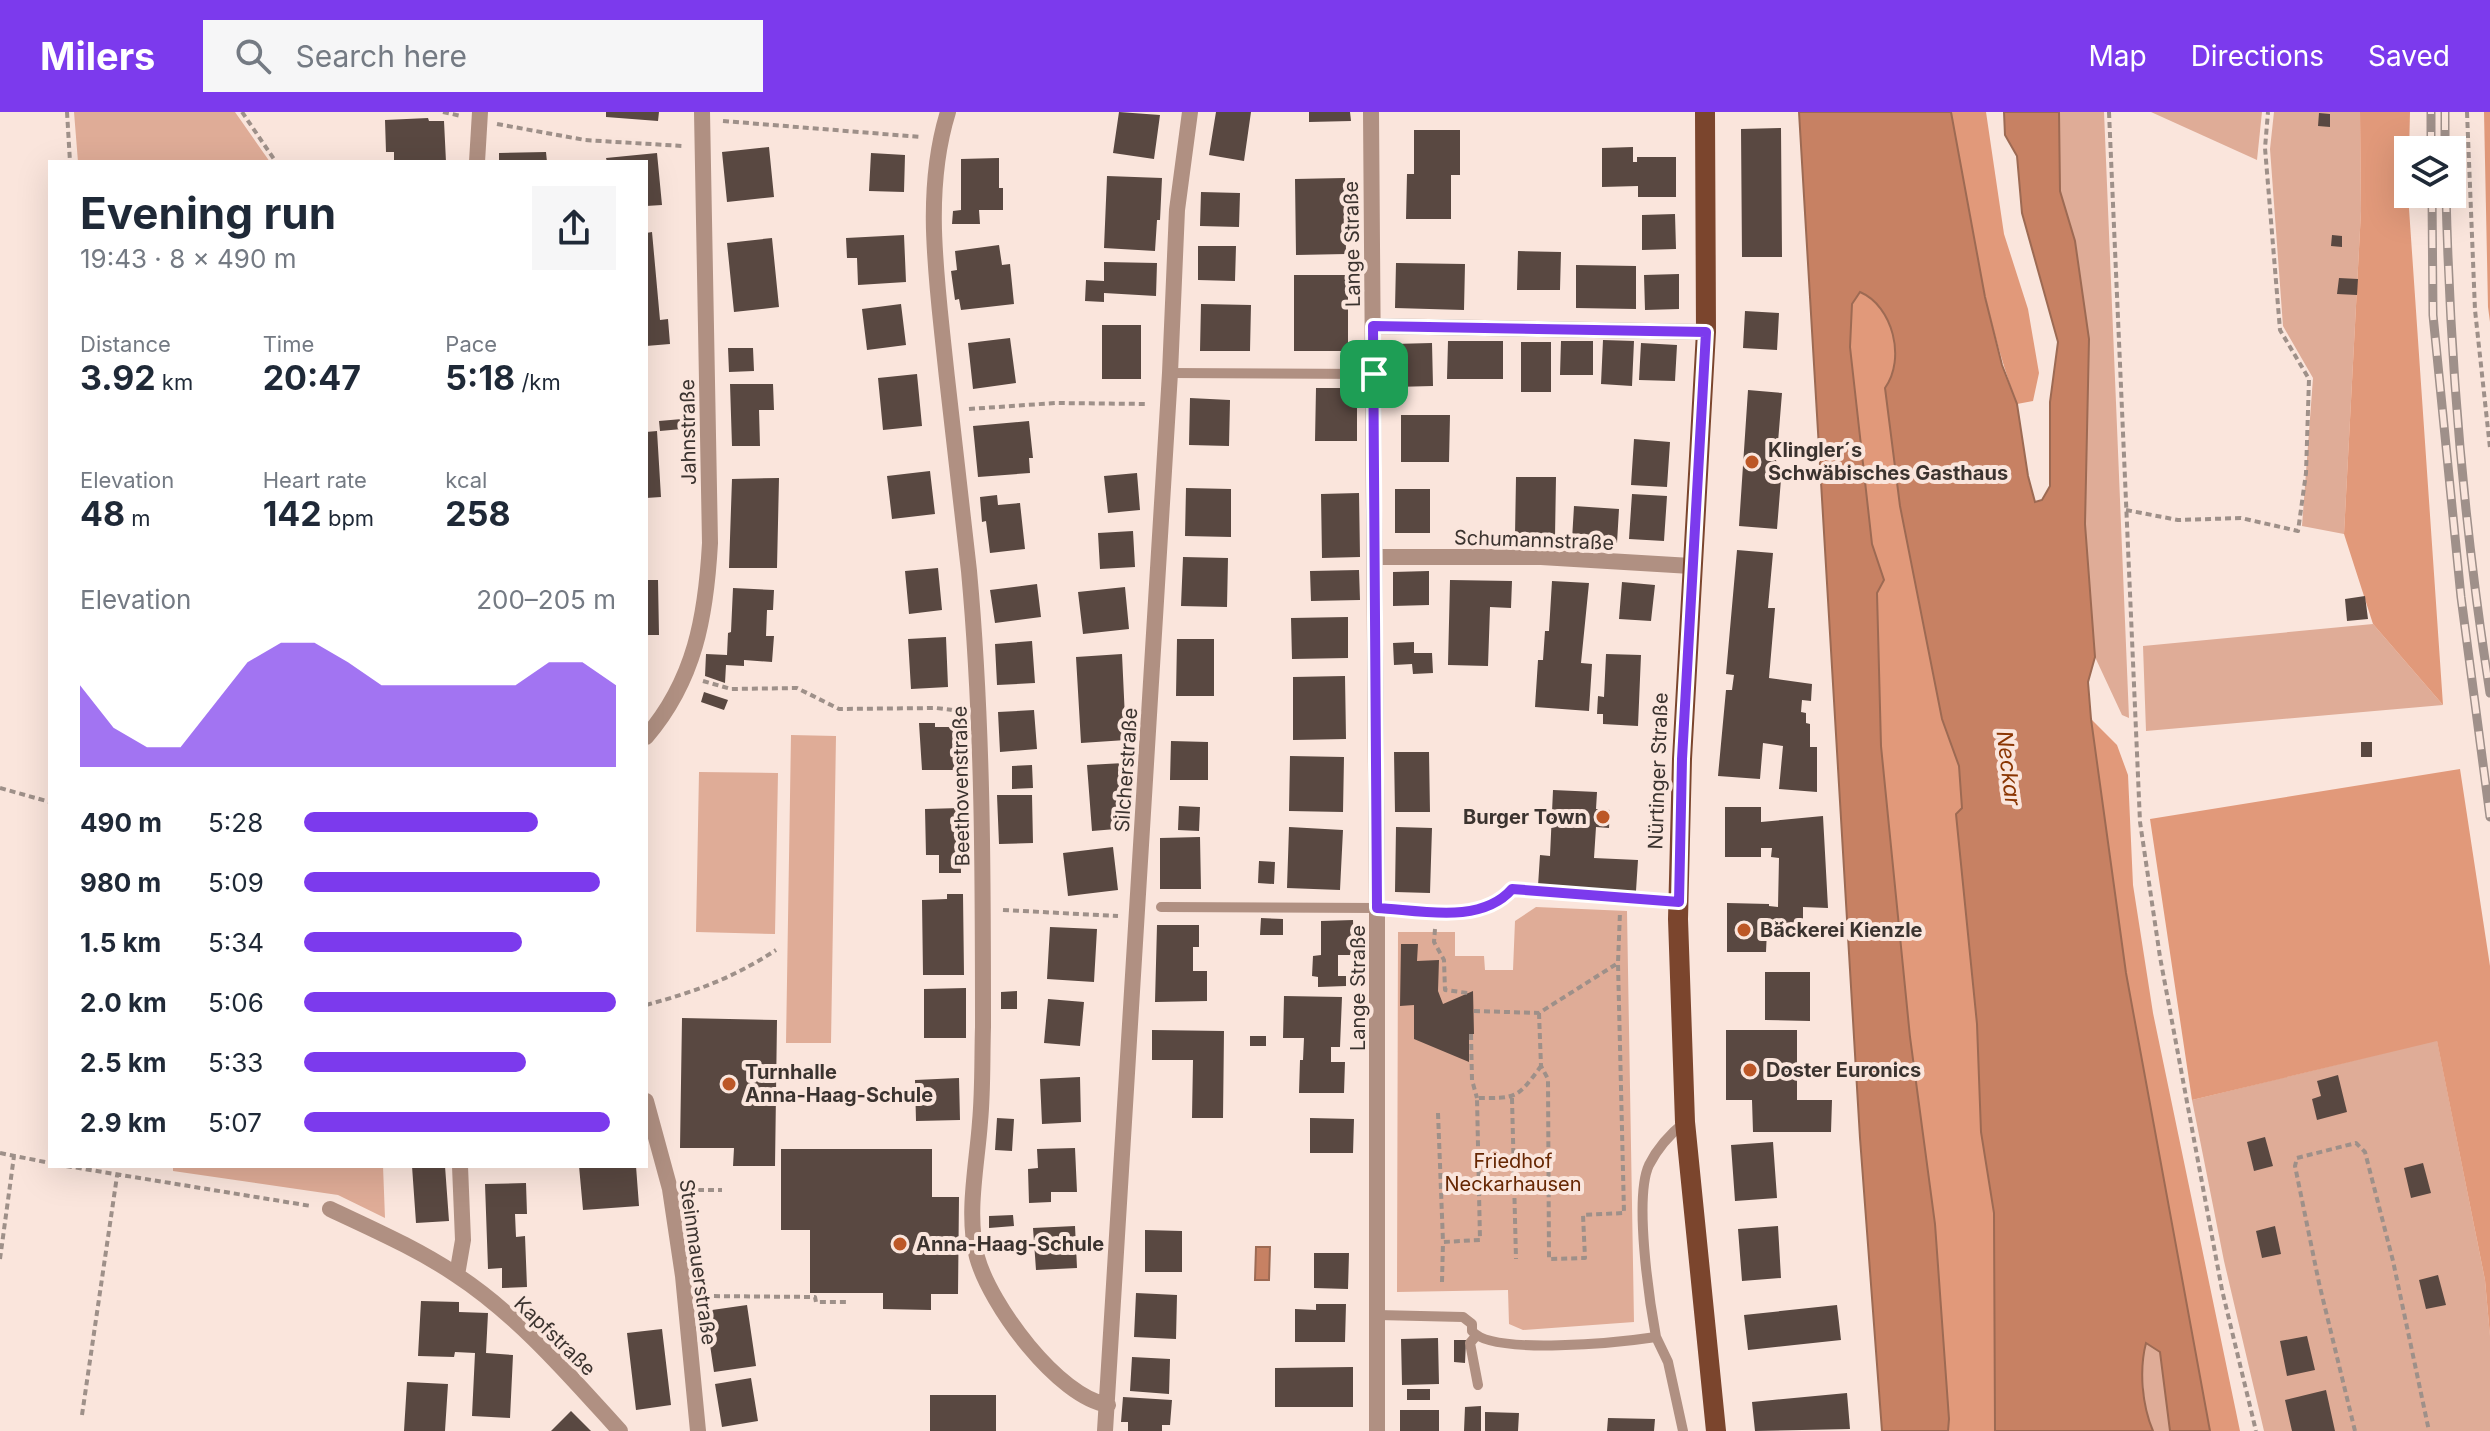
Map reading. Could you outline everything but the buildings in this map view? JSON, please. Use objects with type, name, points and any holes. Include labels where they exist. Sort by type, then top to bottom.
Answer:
[{"type":"main road","name":"Nürtinger Straße","points":[[1705,112],[1706,332],[1691,566],[1679,902],[1685,1122],[1716,1431]]},
{"type":"street","name":"Beethovenstraße","points":[[948,112],[940,139],[934,195],[934,256],[969,570],[980,708],[982,1097],[973,1218],[977,1258],[993,1295],[1022,1338],[1073,1390],[1095,1403],[1108,1405]]},
{"type":"street","name":"Silcherstraße","points":[[1105,1431],[1170,373],[1177,210],[1190,112]]},
{"type":"street","name":"Lange Straße","points":[[1371,112],[1377,1431]]},
{"type":"street","points":[[477,160],[480,116]]},
{"type":"street","name":"Jahnstraße","points":[[648,735],[659,722],[686,674],[707,598],[710,543],[701,116]]},
{"type":"street","points":[[1373,326],[1706,332]]},
{"type":"street","name":"Schumannstraße","points":[[1375,557],[1541,557],[1691,566]]},
{"type":"street","name":"Steinmauerstraße","points":[[648,1108],[670,1189],[686,1296],[698,1431]]},
{"type":"street","points":[[457,1275],[463,1240],[460,1168]]},
{"type":"street","name":"Kapfstraße","points":[[330,1209],[405,1244],[457,1275],[541,1344],[620,1431]]},
{"type":"lane","points":[[1170,373],[1374,374]]},
{"type":"lane","points":[[1161,907],[1377,908],[1453,912],[1479,909],[1504,898],[1512,889],[1679,902]]},
{"type":"lane","points":[[1683,1431],[1668,1362],[1656,1337],[1643,1199],[1648,1167],[1666,1137],[1685,1122]]},
{"type":"lane","points":[[1378,1315],[1463,1317],[1472,1324],[1476,1336],[1490,1342],[1533,1346],[1656,1337]]},
{"type":"lane","points":[[1476,1336],[1470,1343],[1478,1385]]},
{"type":"path","points":[[67,112],[70,160]]},
{"type":"path","points":[[242,112],[275,160]]},
{"type":"path","points":[[2109,112],[2140,822],[2160,957],[2222,1290],[2256,1431]]},
{"type":"path","points":[[2126,510],[2178,520],[2241,518],[2298,531],[2306,473],[2309,379],[2280,330],[2265,148],[2268,112]]},
{"type":"path","points":[[2467,112],[2475,310],[2490,448]]},
{"type":"path","points":[[480,116],[585,140],[701,147]]},
{"type":"path","points":[[701,116],[940,139]]},
{"type":"path","points":[[950,411],[1055,403],[1168,404]]},
{"type":"path","points":[[686,674],[731,689],[797,688],[839,709],[936,708],[959,711],[980,708]]},
{"type":"path","points":[[0,788],[48,801]]},
{"type":"path","points":[[1539,1013],[1541,1066],[1548,1079],[1549,1259],[1585,1258],[1583,1215],[1624,1213],[1618,963],[1619,916],[1623,899]]},
{"type":"path","points":[[983,909],[1136,917]]},
{"type":"path","points":[[1437,910],[1434,942],[1444,960],[1445,990],[1468,993]]},
{"type":"path","points":[[648,1004],[703,989],[741,973],[776,950]]},
{"type":"path","points":[[1474,1011],[1539,1013],[1618,963]]},
{"type":"path","points":[[1443,1242],[1480,1240],[1477,1098],[1472,1080],[1471,1034]]},
{"type":"path","points":[[1477,1098],[1512,1098],[1525,1088],[1541,1066]]},
{"type":"path","points":[[1512,1098],[1516,1259]]},
{"type":"path","points":[[1438,1113],[1442,1282]]},
{"type":"path","points":[[2355,1431],[2319,1283],[2295,1166],[2297,1158],[2356,1143],[2365,1152],[2396,1276],[2429,1431]]},
{"type":"path","points":[[0,1153],[48,1163]]},
{"type":"path","points":[[0,1259],[14,1156]]},
{"type":"path","points":[[76,1168],[330,1209]]},
{"type":"path","points":[[82,1415],[117,1176]]},
{"type":"path","points":[[670,1189],[722,1190]]},
{"type":"path","points":[[686,1296],[815,1297],[816,1302],[849,1302]]},
{"type":"green space","points":[[74,112],[235,112],[269,160],[78,160]]},
{"type":"green space","points":[[2059,112],[2104,112],[2129,718],[2122,715],[2095,657],[2085,524],[2089,339],[2075,241],[2060,191]]},
{"type":"green space","points":[[2151,112],[2262,112],[2257,160]]},
{"type":"green space","points":[[2274,112],[2360,112],[2361,211],[2344,534],[2302,526],[2313,378],[2283,326],[2270,149]]},
{"type":"green space","points":[[2373,624],[2443,705],[2146,731],[2143,646]]},
{"type":"green space","points":[[791,735],[836,736],[831,1043],[786,1043]]},
{"type":"green space","points":[[699,772],[778,773],[775,934],[696,932]]},
{"type":"green space","name":"Friedhof Neckarhausen","points":[[1536,907],[1627,911],[1634,1322],[1523,1330],[1509,1324],[1508,1290],[1397,1292],[1398,932],[1455,932],[1455,956],[1484,956],[1485,970],[1513,970],[1515,921]]},
{"type":"green space","points":[[2437,1040],[2485,1280],[2490,1336],[2490,1431],[2264,1431],[2224,1261],[2192,1100]]},
{"type":"green space","points":[[173,1168],[383,1168],[385,1218],[338,1195],[173,1171]]},
{"type":"green space","points":[[2145,1342],[2160,1352],[2170,1431],[2153,1431],[2149,1421],[2143,1387]]},
{"type":"shaded area","points":[[1951,112],[1986,112],[2004,234],[2028,309],[2039,373],[2033,401],[2017,404],[1994,332],[1977,260]]},
{"type":"shaded area","points":[[2360,112],[2410,112],[2409,136],[2394,136],[2394,208],[2409,208],[2443,705],[2373,624],[2344,534],[2361,211]]},
{"type":"shaded area","points":[[2484,112],[2490,112],[2490,322],[2488,307]]},
{"type":"shaded area","points":[[1860,292],[1881,309],[1893,334],[1895,362],[1885,388],[1900,506],[1942,719],[1959,766],[1962,809],[1956,815],[1977,1024],[1981,1132],[1994,1213],[1995,1431],[1948,1431],[1935,1224],[1910,1037],[1881,746],[1877,592],[1884,580],[1872,544],[1850,347],[1852,304]]},
{"type":"shaded area","points":[[2091,719],[2117,745],[2128,775],[2133,885],[2153,1013],[2240,1431],[2210,1431],[2126,973]]},
{"type":"shaded area","points":[[2460,769],[2490,966],[2490,1336],[2485,1280],[2437,1041],[2192,1100],[2150,819]]},
{"type":"water","name":"Neckar","points":[[1799,112],[1951,112],[1985,297],[2002,365],[2017,404],[2035,502],[2042,500],[2050,486],[2050,402],[2058,342],[2022,213],[2017,156],[2005,135],[2004,112],[2059,112],[2060,191],[2075,241],[2089,339],[2085,524],[2095,657],[2088,682],[2091,719],[2126,973],[2210,1431],[2170,1431],[2160,1352],[2146,1343],[2143,1387],[2153,1431],[1995,1431],[1994,1213],[1981,1132],[1977,1024],[1956,814],[1962,808],[1959,766],[1942,719],[1900,506],[1885,388],[1895,363],[1893,334],[1881,309],[1860,292],[1852,304],[1850,347],[1872,544],[1884,580],[1877,593],[1881,746],[1910,1037],[1935,1224],[1949,1419],[1948,1431],[1882,1431],[1860,1138]]},
{"type":"water","points":[[1256,1247],[1270,1247],[1269,1280],[1255,1280]]},
{"type":"railway","points":[[2431,112],[2431,136]]},
{"type":"railway","points":[[2445,112],[2445,136]]},
{"type":"railway","points":[[2432,208],[2433,315],[2461,597],[2490,817]]},
{"type":"railway","points":[[2447,208],[2460,444],[2490,693]]},
{"type":"place","name":"Klingler´s Schwäbisches Gasthaus","points":[[1752,462]]},
{"type":"place","name":"Burger Town","points":[[1603,817]]},
{"type":"place","name":"Bäckerei Kienzle","points":[[1744,930]]},
{"type":"place","name":"Doster Euronics","points":[[1750,1070]]},
{"type":"place","name":"Turnhalle Anna-Haag-Schule","points":[[729,1084]]},
{"type":"place","name":"Anna-Haag-Schule","points":[[900,1244]]},
{"type":"route","points":[[1373,326],[1706,332],[1691,566],[1679,902],[1512,889],[1504,898],[1479,909],[1453,912],[1377,908],[1374,374],[1373,326]]}]
